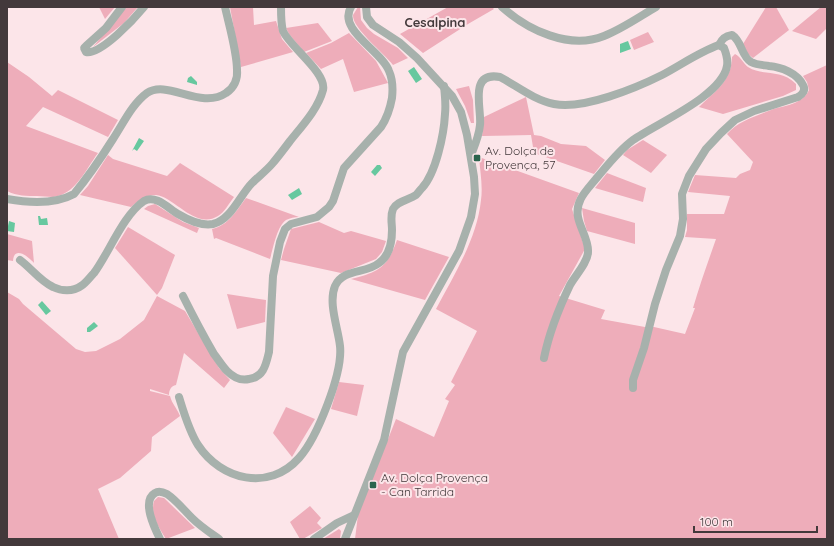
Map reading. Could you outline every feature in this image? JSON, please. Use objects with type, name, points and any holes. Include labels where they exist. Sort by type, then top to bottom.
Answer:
[{"type":"street","points":[[122,7],[106,28],[84,48],[86,52],[91,53],[96,51],[111,40],[124,29],[144,7]]},
{"type":"street","points":[[7,199],[29,202],[57,201],[74,194],[134,108],[147,93],[155,89],[207,99],[216,98],[230,91],[236,81],[237,69],[225,7]]},
{"type":"street","points":[[20,260],[41,279],[54,287],[62,290],[76,289],[87,282],[98,267],[122,226],[144,202],[150,199],[157,200],[184,217],[198,223],[206,224],[217,222],[228,214],[252,183],[273,164],[305,121],[320,98],[323,88],[322,81],[318,73],[291,43],[283,30],[280,7]]},
{"type":"street","points":[[183,296],[204,336],[226,371],[239,379],[253,379],[260,376],[269,352],[272,276],[280,242],[285,229],[291,224],[317,216],[329,207],[333,201],[344,168],[381,127],[386,120],[390,107],[393,85],[389,70],[383,60],[351,26],[348,14],[351,7]]},
{"type":"street","points":[[345,539],[384,440],[403,352],[452,264],[468,226],[475,194],[471,155],[467,135],[461,112],[452,96],[417,58],[399,42],[373,25],[367,17],[366,7]]},
{"type":"street","points":[[502,7],[510,14],[540,32],[561,39],[571,40],[605,36],[656,7]]},
{"type":"street","points":[[471,155],[478,136],[480,123],[478,90],[481,83],[489,77],[500,77],[544,101],[555,104],[576,104],[599,99],[637,86],[719,45],[721,40],[732,35],[738,42],[747,59],[758,65],[785,69],[794,75],[804,86],[802,94],[798,97],[754,110],[735,120],[706,150],[691,172],[682,194],[683,219],[680,236],[666,270],[655,304],[644,348],[633,380],[633,388]]},
{"type":"street","points":[[544,358],[546,347],[562,303],[571,283],[587,259],[588,248],[577,212],[579,201],[588,188],[618,153],[629,143],[650,128],[695,104],[714,87],[728,66],[724,48],[719,45]]},
{"type":"street","points":[[178,397],[198,446],[222,469],[238,476],[253,479],[280,473],[291,466],[299,458],[306,449],[315,432],[329,401],[340,361],[340,346],[332,300],[334,288],[337,282],[345,276],[373,267],[380,263],[387,254],[391,243],[392,215],[394,207],[400,202],[416,194],[428,182],[441,139],[445,114],[444,86]]},
{"type":"street","points":[[160,539],[152,521],[149,504],[152,496],[159,492],[168,495],[197,523],[219,539]]},
{"type":"street","points":[[314,539],[354,515]]},
{"type":"shaded area","points":[[99,7],[115,7],[105,19]]},
{"type":"shaded area","points":[[126,7],[138,7],[124,23],[93,47]]},
{"type":"shaded area","points":[[230,7],[253,7],[254,25],[276,21],[282,39],[293,52],[241,67]]},
{"type":"shaded area","points":[[358,7],[360,7],[361,20],[367,28],[374,34],[398,48],[408,58],[393,65],[358,27],[353,15]]},
{"type":"shaded area","points":[[448,7],[492,7],[494,9],[423,53],[400,34]]},
{"type":"shaded area","points":[[766,7],[776,7],[789,30],[753,58],[748,54],[743,44]]},
{"type":"shaded area","points":[[821,7],[827,7],[827,28],[816,39],[792,31]]},
{"type":"shaded area","points":[[318,23],[332,41],[304,52],[286,28]]},
{"type":"shaded area","points":[[648,32],[654,42],[634,50],[630,40]]},
{"type":"shaded area","points":[[349,33],[376,61],[388,83],[354,92],[343,59],[321,69],[306,53],[331,43]]},
{"type":"shaded area","points":[[628,41],[631,49],[620,53],[620,44]]},
{"type":"shaded area","points":[[735,54],[748,67],[754,70],[778,74],[790,79],[796,84],[796,90],[783,96],[723,114],[699,107],[722,85],[729,73],[732,57]]},
{"type":"shaded area","points":[[7,62],[29,77],[52,96],[58,90],[118,120],[108,137],[43,107],[26,126],[98,153],[79,180],[68,192],[53,197],[26,196],[7,191]]},
{"type":"shaded area","points":[[827,65],[827,539],[355,539],[358,515],[396,419],[434,437],[449,401],[445,399],[455,385],[451,382],[477,331],[436,309],[464,256],[475,229],[482,195],[479,157],[579,193],[572,209],[585,249],[559,296],[605,310],[601,319],[645,327],[654,327],[685,334],[695,308],[693,308],[716,239],[685,237],[687,230],[687,214],[724,214],[730,196],[688,192],[695,175],[736,178],[740,174],[750,170],[753,162],[727,134],[731,129],[748,119],[798,102],[809,90],[807,82],[803,76]]},
{"type":"shaded area","points":[[414,67],[422,79],[416,83],[408,71]]},
{"type":"shaded area","points":[[191,76],[197,82],[197,85],[187,82],[188,78]]},
{"type":"shaded area","points":[[469,86],[473,100],[474,123],[471,123],[465,106],[456,89]]},
{"type":"shaded area","points":[[526,97],[534,135],[541,136],[561,144],[586,146],[605,160],[594,174],[534,153],[531,135],[482,136],[484,117]]},
{"type":"shaded area","points":[[139,138],[144,141],[137,151],[134,149],[132,151]]},
{"type":"shaded area","points":[[643,140],[667,155],[651,173],[623,155],[627,150]]},
{"type":"shaded area","points":[[108,155],[113,159],[167,176],[180,163],[234,197],[225,210],[218,216],[210,219],[201,219],[186,212],[163,197],[156,195],[146,197],[131,207],[80,195],[88,186]]},
{"type":"shaded area","points":[[377,165],[380,165],[382,168],[375,176],[371,172]]},
{"type":"shaded area","points":[[607,173],[646,188],[643,202],[595,188]]},
{"type":"shaded area","points":[[299,188],[302,194],[292,200],[288,195]]},
{"type":"shaded area","points":[[246,198],[299,217],[286,220],[280,227],[270,259],[216,238],[214,239],[212,229],[223,225],[236,212]]},
{"type":"shaded area","points":[[155,204],[183,222],[199,228],[197,233],[144,209]]},
{"type":"shaded area","points":[[582,208],[635,223],[635,244],[587,231]]},
{"type":"shaded area","points":[[38,216],[40,216],[41,219],[47,218],[48,225],[39,225]]},
{"type":"shaded area","points":[[9,221],[15,223],[14,232],[7,231]]},
{"type":"shaded area","points":[[319,222],[344,233],[351,231],[386,241],[382,252],[376,259],[341,273],[281,260],[291,229]]},
{"type":"shaded area","points":[[128,227],[175,255],[162,288],[157,295],[115,248]]},
{"type":"shaded area","points":[[7,234],[32,241],[34,263],[29,258],[19,253],[14,256],[13,261],[7,260]]},
{"type":"shaded area","points":[[397,240],[449,257],[425,300],[351,279],[369,274],[381,267],[390,257]]},
{"type":"shaded area","points":[[7,292],[19,299],[76,349],[85,352],[96,351],[120,339],[144,320],[157,296],[185,311],[219,368],[230,380],[224,388],[184,353],[176,385],[171,388],[169,395],[150,389],[150,391],[170,396],[180,416],[152,437],[151,451],[120,478],[98,489],[119,539],[7,539]]},
{"type":"shaded area","points":[[227,294],[266,300],[265,322],[237,329]]},
{"type":"shaded area","points":[[42,301],[51,311],[46,315],[38,305]]},
{"type":"shaded area","points":[[94,322],[98,326],[90,332],[87,332],[87,328]]},
{"type":"shaded area","points":[[339,382],[364,385],[357,416],[331,409]]},
{"type":"shaded area","points":[[286,407],[315,419],[292,457],[273,433]]},
{"type":"shaded area","points":[[158,497],[164,498],[195,528],[166,539],[156,521],[153,511],[154,501]]},
{"type":"shaded area","points":[[310,506],[321,518],[317,523],[322,528],[303,539],[300,539],[290,522]]},
{"type":"shaded area","points":[[339,529],[341,531],[340,539],[323,539]]},
{"type":"place","name":"Av. Dolça de Provença, 57","points":[[477,158]]},
{"type":"place","name":"Av. Dolça Provença - Can Tarrida","points":[[373,485]]},
{"type":"district","name":"Cesalpina","points":[[435,22]]}]
